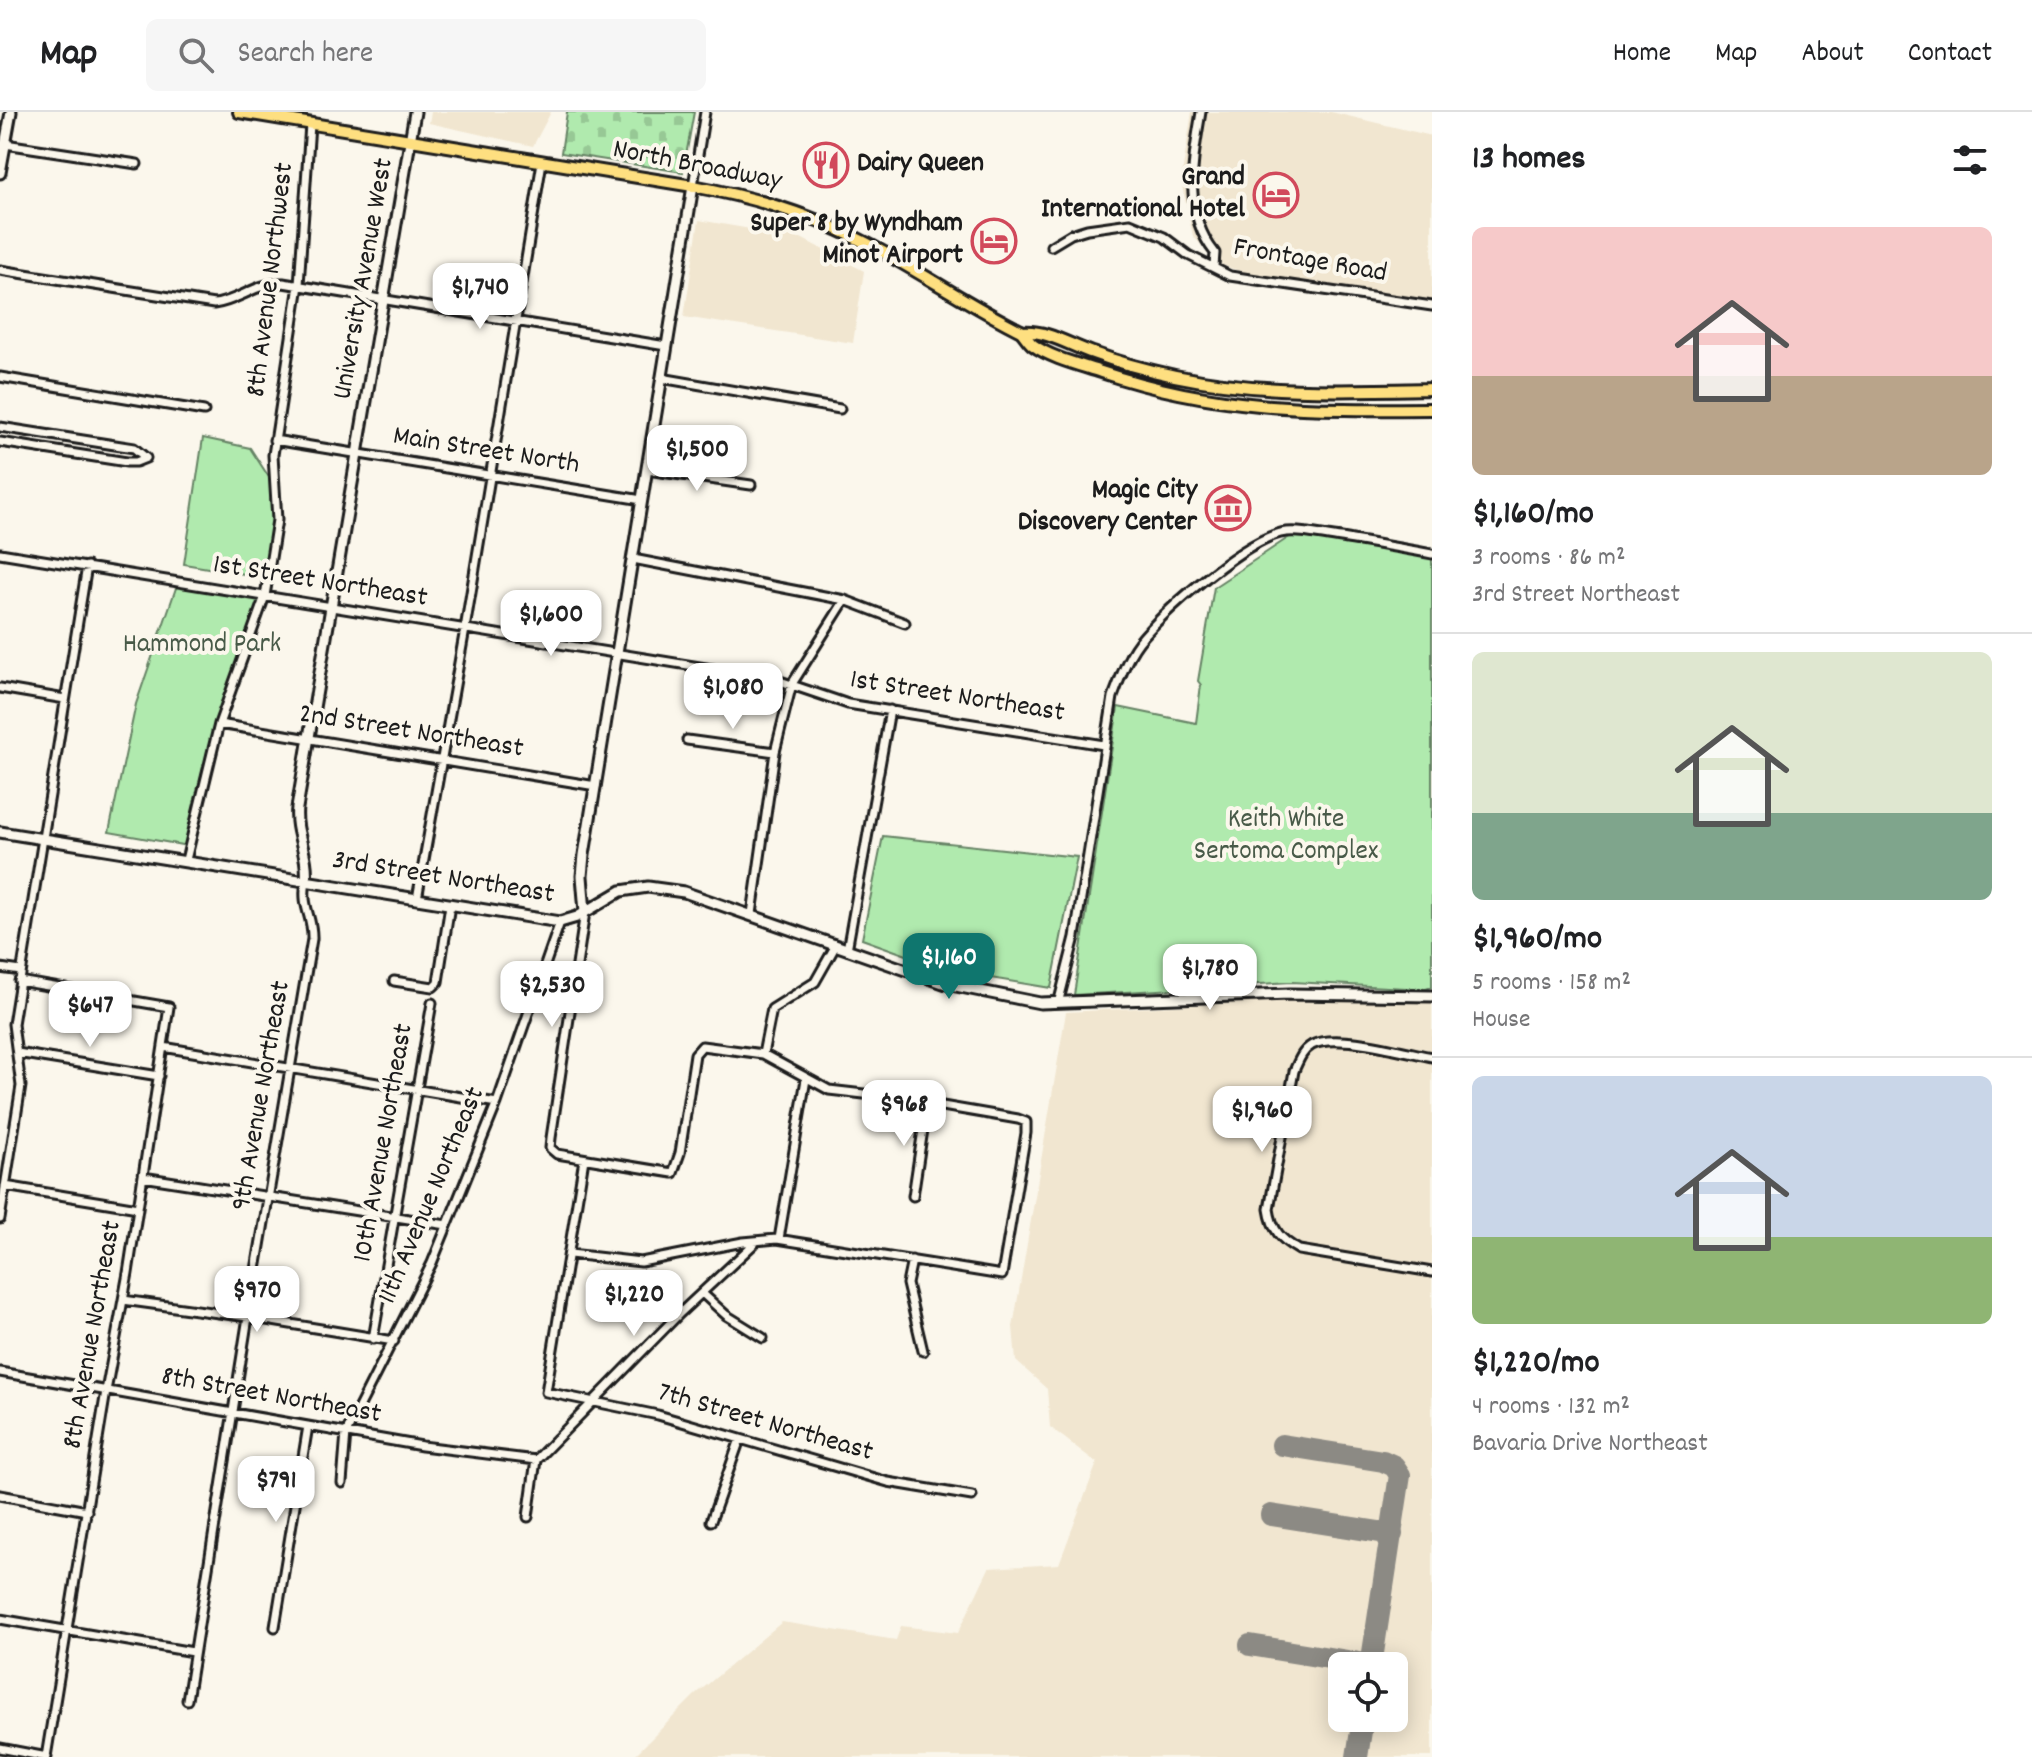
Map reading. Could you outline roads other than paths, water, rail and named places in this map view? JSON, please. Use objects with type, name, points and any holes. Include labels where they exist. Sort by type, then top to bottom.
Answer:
[{"type":"main road","name":"North Broadway","points":[[239,112],[693,186],[764,202],[827,224],[880,250],[1023,332],[1036,347],[1091,369],[1147,386],[1205,399],[1292,409],[1432,409]]},
{"type":"main road","name":"North Broadway","points":[[1023,332],[1040,333],[1151,371],[1223,384],[1295,391],[1432,389]]},
{"type":"street","points":[[0,173],[11,112]]},
{"type":"street","name":"University Avenue West","points":[[306,880],[306,860],[296,820],[415,112]]},
{"type":"street","points":[[584,1159],[570,1254],[641,1262],[779,1239],[1002,1275],[1026,1133],[1026,1122],[1018,1119],[829,1090],[763,1054],[702,1046],[695,1054],[680,1153],[673,1173],[557,1154],[550,1148],[585,912],[584,855],[705,112]]},
{"type":"street","points":[[1201,112],[1192,184],[1202,236],[1215,253],[1214,266]]},
{"type":"street","name":"8th Avenue Northwest","points":[[274,440],[299,285],[310,124]]},
{"type":"street","points":[[5,144],[137,164]]},
{"type":"street","points":[[417,899],[542,162]]},
{"type":"street","name":"Frontage Road","points":[[1051,246],[1087,229],[1130,223],[1150,229],[1188,255],[1230,276],[1432,306]]},
{"type":"street","points":[[0,270],[214,304],[230,301],[268,284],[299,285],[666,346]]},
{"type":"street","points":[[0,377],[204,411]]},
{"type":"street","points":[[661,378],[840,409]]},
{"type":"street","points":[[0,427],[134,448],[146,458],[127,462],[0,442]]},
{"type":"street","points":[[186,860],[219,724],[265,596],[277,520],[272,463],[274,440]]},
{"type":"street","name":"Main Street North","points":[[274,440],[642,500]]},
{"type":"street","points":[[647,470],[751,485]]},
{"type":"street","points":[[1059,1000],[1075,937],[1113,697],[1125,665],[1143,637],[1194,589],[1240,553],[1264,539],[1286,532],[1432,554]]},
{"type":"street","name":"1st Street Northeast","points":[[0,553],[792,684],[848,704],[1104,745]]},
{"type":"street","points":[[633,559],[845,600],[905,623]]},
{"type":"street","points":[[0,1219],[21,1086],[13,1024],[87,566]]},
{"type":"street","points":[[752,914],[775,752],[792,684],[845,600]]},
{"type":"street","points":[[0,688],[65,699]]},
{"type":"street","points":[[847,950],[890,710]]},
{"type":"street","name":"2nd Street Northeast","points":[[219,724],[596,786]]},
{"type":"street","points":[[687,740],[775,752]]},
{"type":"street","name":"3rd Street Northeast","points":[[0,832],[560,922],[572,919],[621,891],[648,887],[684,892],[946,984],[1040,1003],[1290,994],[1432,996]]},
{"type":"street","name":"9th Avenue Northeast","points":[[187,1700],[312,939],[303,900],[306,880]]},
{"type":"street","name":"10th Avenue Northeast","points":[[394,981],[433,987],[438,982],[450,905]]},
{"type":"street","name":"11th Avenue Northeast","points":[[342,1483],[346,1433],[432,1263],[497,1103],[560,922]]},
{"type":"street","points":[[763,1054],[772,1009],[815,982],[836,945]]},
{"type":"street","points":[[0,968],[21,971]]},
{"type":"street","name":"8th Avenue Northeast","points":[[19,981],[169,1007],[46,1757]]},
{"type":"street","name":"10th Avenue Northeast","points":[[373,1339],[432,1003]]},
{"type":"street","points":[[1432,1057],[1341,1041],[1315,1043],[1301,1054],[1294,1071],[1269,1209],[1271,1223],[1277,1233],[1285,1243],[1299,1250],[1432,1272]]},
{"type":"street","points":[[163,1047],[497,1103]]},
{"type":"street","points":[[17,1053],[159,1076]]},
{"type":"street","points":[[779,1239],[806,1079]]},
{"type":"street","points":[[913,1196],[927,1103]]},
{"type":"street","points":[[143,1177],[447,1225]]},
{"type":"street","points":[[5,1186],[138,1208]]},
{"type":"street","points":[[528,1517],[536,1460],[756,1241]]},
{"type":"street","name":"7th Street Northeast","points":[[570,1254],[546,1392],[658,1415],[888,1482],[972,1496]]},
{"type":"street","points":[[912,1260],[907,1284],[923,1351]]},
{"type":"street","points":[[702,1293],[726,1315],[763,1338]]},
{"type":"street","points":[[123,1300],[394,1341]]},
{"type":"street","name":"8th Street Northeast","points":[[0,1372],[346,1433],[536,1460]]},
{"type":"street","points":[[275,1627],[308,1426]]},
{"type":"street","points":[[711,1521],[740,1439]]},
{"type":"street","points":[[0,1495],[87,1511]]},
{"type":"street","points":[[0,1619],[193,1652]]},
{"type":"street","points":[[0,1748],[46,1757]]},
{"type":"place","name":"Dairy Queen","points":[[826,165]]},
{"type":"place","name":"Grand International Hotel","points":[[1276,195]]},
{"type":"place","name":"Super 8 by Wyndham Minot Airport","points":[[994,241]]},
{"type":"place","name":"Magic City Discovery Center","points":[[1228,508]]},
{"type":"park label","name":"Hammond Park","points":[[202,646]]},
{"type":"park label","name":"Keith White Sertoma Complex","points":[[1286,837]]}]
